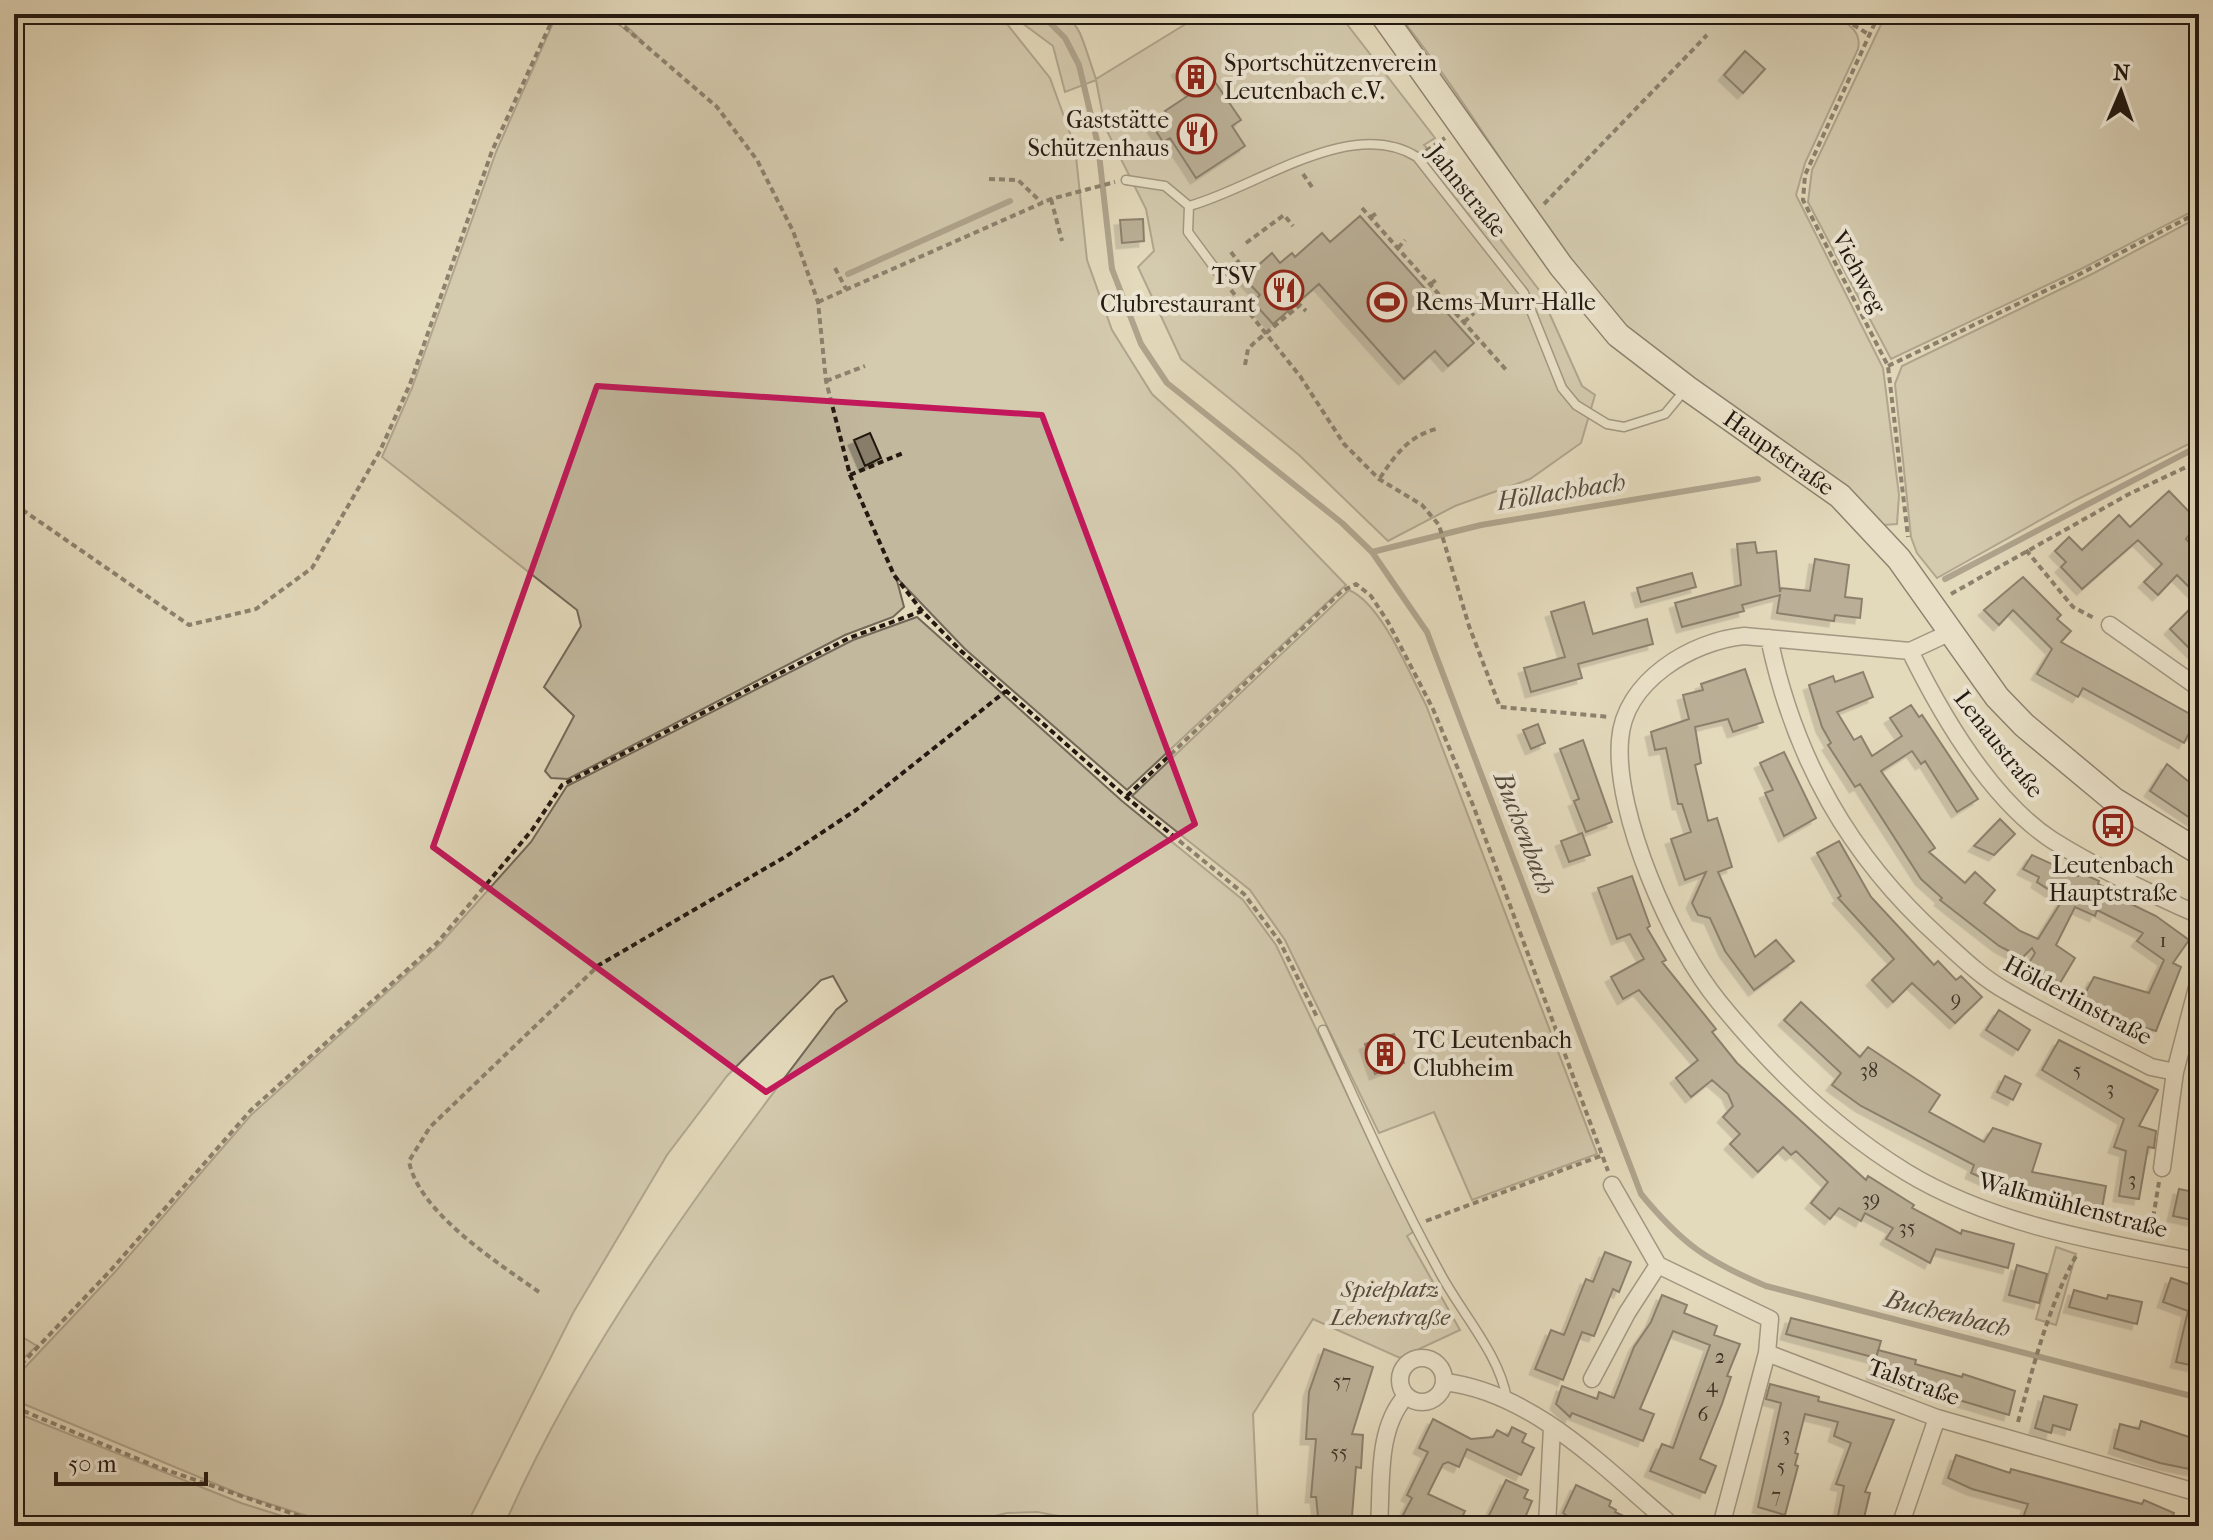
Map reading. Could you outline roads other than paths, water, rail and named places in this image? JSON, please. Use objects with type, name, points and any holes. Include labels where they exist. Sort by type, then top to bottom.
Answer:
[{"type":"street","name":"Hauptstraße","points":[[1386,19],[1529,220],[1618,335],[1840,496],[1899,559],[1997,697],[2053,752],[2114,800],[2199,852]]},
{"type":"street","points":[[2110,625],[2199,688]]},
{"type":"street","points":[[1769,638],[1910,651],[1951,632]]},
{"type":"street","name":"Walkmühlenstraße","points":[[1769,638],[1717,639],[1687,653],[1662,670],[1637,695],[1624,717],[1620,740],[1622,777],[1644,862],[1687,953],[1717,1000],[1744,1031],[1842,1127],[1906,1172],[1973,1206],[2083,1236],[2199,1261]]},
{"type":"street","name":"Hölderlinstraße","points":[[1769,638],[1780,689],[1799,741],[1828,801],[1887,888],[1972,967],[2004,990],[2151,1067],[2175,1072]]},
{"type":"street","name":"Lenaustraße","points":[[1910,651],[1937,706],[2014,808],[2050,839],[2199,915]]},
{"type":"street","points":[[2162,1168],[2175,1072],[2199,980]]},
{"type":"street","points":[[1612,1185],[1658,1265],[1770,1319],[1767,1353],[1721,1526]]},
{"type":"street","points":[[1592,1379],[1627,1313],[1658,1265]]},
{"type":"street","name":"Talstraße","points":[[1767,1353],[1937,1418],[2199,1493]]},
{"type":"street","points":[[1414,1359],[1436,1362],[1444,1382],[1438,1395],[1426,1401],[1406,1396],[1399,1375],[1414,1359]]},
{"type":"street","points":[[1444,1382],[1468,1385],[1507,1399],[1552,1428],[1673,1526]]},
{"type":"street","points":[[1379,1526],[1384,1448],[1393,1411],[1406,1396]]},
{"type":"street","points":[[1900,1526],[1937,1418]]},
{"type":"street","points":[[1547,1526],[1552,1428]]},
{"type":"lane","name":"Jahnstraße","points":[[1189,206],[1218,198],[1302,159],[1349,145],[1400,146],[1417,157],[1524,293],[1562,388],[1576,405],[1594,419],[1624,427],[1665,414],[1687,388]]},
{"type":"lane","points":[[1126,180],[1165,186],[1189,206],[1188,232],[1225,282]]},
{"type":"lane","points":[[1323,1030],[1415,1225],[1503,1378],[1507,1399]]},
{"type":"waterway","name":"Buchenbach","points":[[1041,14],[1065,38],[1079,65],[1098,145],[1112,269],[1141,344],[1167,383],[1342,523],[1372,552],[1427,632],[1641,1194],[1670,1226],[1697,1249],[1727,1268],[1766,1286],[2199,1398]]},
{"type":"waterway","points":[[848,274],[1010,201]]},
{"type":"waterway","name":"Höllachbach","points":[[1945,579],[2199,446]]},
{"type":"waterway","name":"Höllachbach","points":[[1372,552],[1481,525],[1758,479]]},
{"type":"place","name":"Sportschützenverein Leutenbach e.V.","points":[[1196,77]]},
{"type":"place","name":"Gaststätte Schützenhaus","points":[[1197,134]]},
{"type":"place","name":"TSV Clubrestaurant","points":[[1284,290]]},
{"type":"place","name":"Rems-Murr-Halle","points":[[1387,302]]},
{"type":"place","name":"Leutenbach Hauptstraße","points":[[2113,826]]},
{"type":"place","name":"TC Leutenbach Clubheim","points":[[1385,1054]]},
{"type":"park label","name":"Spielplatz Lehenstraße","points":[[1390,1303]]}]
